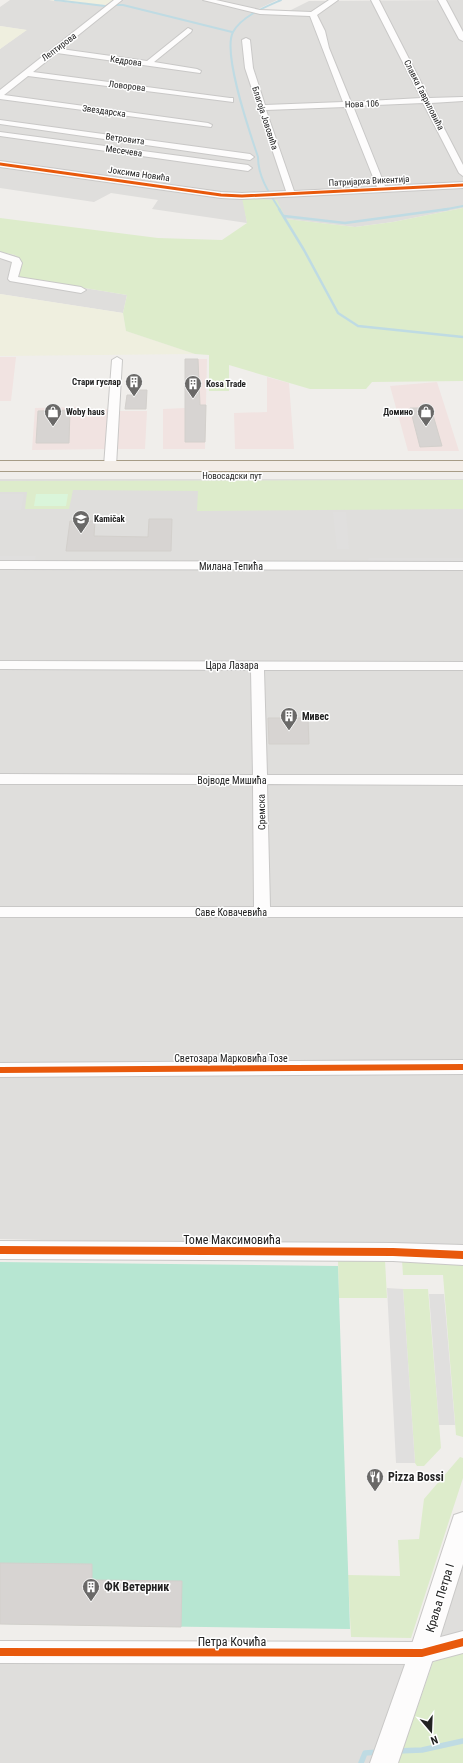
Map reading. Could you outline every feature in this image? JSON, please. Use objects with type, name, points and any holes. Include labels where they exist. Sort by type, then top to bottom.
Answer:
[{"type":"main road","name":"Новосадски пут","points":[[0,466],[463,466]]},
{"type":"main road","name":"Новосадски пут","points":[[0,477],[463,476]]},
{"type":"street","name":"Лептирова","points":[[0,94],[118,0]]},
{"type":"street","points":[[207,0],[251,11],[313,14],[334,0]]},
{"type":"street","name":"Славка Гавриловића","points":[[375,0],[463,173]]},
{"type":"street","points":[[442,0],[463,39]]},
{"type":"street","points":[[313,14],[317,20],[325,48],[382,188]]},
{"type":"street","points":[[148,64],[188,30]]},
{"type":"street","name":"Благоја Јововића","points":[[246,40],[249,68],[292,194]]},
{"type":"street","name":"Кедрова","points":[[54,50],[197,71]]},
{"type":"street","name":"Ловорова","points":[[25,73],[230,100]]},
{"type":"street","name":"Звездарска","points":[[0,97],[208,125]]},
{"type":"street","name":"Нова 106","points":[[262,108],[463,100]]},
{"type":"street","name":"Ветровита","points":[[0,122],[250,156]]},
{"type":"street","name":"Месечева","points":[[0,134],[248,168]]},
{"type":"street","name":"Јоксима Новића","points":[[0,164],[221,195],[272,195]]},
{"type":"street","name":"Патријарха Викентија","points":[[272,195],[382,188],[463,185]]},
{"type":"street","points":[[5,256],[16,260],[17,263],[13,279],[20,282],[80,290]]},
{"type":"street","points":[[110,466],[117,360]]},
{"type":"street","name":"Милана Тепића","points":[[0,565],[463,566]]},
{"type":"street","name":"Цара Лазара","points":[[0,665],[463,666]]},
{"type":"street","name":"Сремска","points":[[257,665],[262,912]]},
{"type":"street","name":"Војводе Мишића","points":[[0,779],[463,780]]},
{"type":"street","name":"Саве Ковачевића","points":[[0,912],[463,912]]},
{"type":"street","name":"Светозара Марковића Тозе","points":[[0,1070],[463,1066]]},
{"type":"street","name":"Томе Максимовића","points":[[0,1250],[385,1252],[463,1255]]},
{"type":"street","name":"Краља Петра I","points":[[386,1756],[422,1653],[463,1524]]},
{"type":"street","name":"Петра Кочића","points":[[0,1652],[422,1653],[463,1642]]},
{"type":"shaded area","points":[[10,0],[49,0],[105,5],[114,0],[277,0],[256,10],[289,11],[309,1],[463,0],[463,208],[393,222],[355,227],[286,219],[252,199],[243,198],[247,223],[152,209],[158,200],[111,193],[94,202],[0,188],[0,49],[26,30],[0,26],[0,7]]},
{"type":"shaded area","points":[[0,252],[15,255],[22,263],[18,277],[127,295],[123,313],[0,294]]},
{"type":"shaded area","points":[[0,357],[16,357],[11,401],[0,401]]},
{"type":"shaded area","points":[[185,359],[207,359],[205,449],[163,449],[163,409],[185,408]]},
{"type":"shaded area","points":[[267,377],[289,383],[294,449],[235,449],[234,413],[267,412]]},
{"type":"shaded area","points":[[437,382],[459,451],[408,451],[390,386]]},
{"type":"shaded area","points":[[77,407],[77,409],[109,409],[106,449],[32,450],[35,408]]},
{"type":"shaded area","points":[[119,411],[147,411],[145,449],[116,449]]},
{"type":"shaded area","points":[[0,479],[463,479],[463,1250],[0,1239]]},
{"type":"shaded area","points":[[0,494],[24,494],[21,510],[0,510]]},
{"type":"shaded area","points":[[333,512],[346,512],[349,549],[337,549]]},
{"type":"shaded area","points":[[0,556],[36,556],[34,565],[0,565]]},
{"type":"shaded area","points":[[368,558],[463,558],[463,566],[369,566]]},
{"type":"shaded area","points":[[387,1288],[403,1289],[415,1463],[396,1463]]},
{"type":"shaded area","points":[[429,1294],[444,1294],[455,1425],[439,1425]]},
{"type":"shaded area","points":[[463,1543],[463,1635],[430,1644]]},
{"type":"shaded area","points":[[0,1659],[407,1665],[375,1763],[0,1763]]},
{"type":"green space","points":[[49,0],[114,0],[105,5]]},
{"type":"green space","points":[[0,26],[27,30],[0,49]]},
{"type":"green space","points":[[242,198],[277,200],[286,219],[355,227],[393,222],[463,208],[463,381],[372,382],[366,389],[310,389],[229,365],[229,391],[209,391],[209,355],[195,354],[126,331],[123,313],[127,295],[18,277],[22,263],[15,255],[0,252],[0,218],[158,238],[222,240],[247,223]]},
{"type":"green space","points":[[0,294],[123,313],[126,331],[195,354],[0,356]]},
{"type":"green space","points":[[463,480],[463,509],[197,511],[198,491],[73,490],[69,509],[25,509],[27,492],[0,492],[0,481]]},
{"type":"green space","points":[[36,494],[68,494],[66,506],[34,506]]},
{"type":"green space","points":[[338,1260],[385,1260],[387,1298],[339,1298]]},
{"type":"green space","points":[[402,1260],[463,1262],[463,1437],[456,1435],[443,1275],[403,1275]]},
{"type":"green space","points":[[0,1262],[338,1266],[350,1629],[0,1624]]},
{"type":"green space","points":[[403,1289],[428,1289],[441,1448],[424,1466],[417,1466],[415,1463]]},
{"type":"green space","points":[[460,1457],[463,1458],[463,1478],[411,1638],[351,1637],[348,1575],[400,1576],[398,1540],[419,1539],[424,1499]]},
{"type":"green space","points":[[463,1653],[463,1763],[398,1763],[433,1662]]},
{"type":"building","name":"Kosa Trade","points":[[185,359],[198,359],[200,405],[206,405],[205,442],[185,442]]},
{"type":"building","name":"Стари гуслар","points":[[134,390],[147,390],[146,409],[125,409],[127,395],[134,395]]},
{"type":"building","name":"Домино","points":[[410,408],[431,408],[442,446],[420,447]]},
{"type":"building","name":"Woby haus","points":[[70,410],[69,443],[36,443],[38,411]]},
{"type":"building","name":"Kamičak","points":[[149,519],[172,519],[171,551],[66,551],[70,521],[95,521],[94,536],[148,537]]},
{"type":"building","name":"Мивес","points":[[268,718],[308,718],[309,744],[269,744]]},
{"type":"building","name":"ФК Ветерник","points":[[0,1563],[92,1564],[92,1580],[182,1581],[181,1627],[0,1624]]},
{"type":"waterway","points":[[55,0],[105,6]]},
{"type":"waterway","points":[[280,210],[262,178],[258,164],[258,157],[238,93],[231,57],[231,42],[233,32],[242,21],[254,13],[281,0]]},
{"type":"waterway","points":[[117,5],[123,5],[232,32]]},
{"type":"waterway","points":[[445,209],[463,206]]},
{"type":"waterway","points":[[279,209],[304,250],[338,313],[358,326],[463,337]]},
{"type":"waterway","points":[[284,216],[345,223],[445,209]]},
{"type":"waterway","points":[[397,1751],[422,1750],[463,1741]]},
{"type":"waterway","points":[[361,1763],[365,1753],[378,1752]]},
{"type":"cycle path","points":[[0,164],[221,195],[242,196],[463,185]]},
{"type":"cycle path","points":[[0,1070],[463,1067]]},
{"type":"cycle path","points":[[0,1250],[393,1252],[463,1255]]},
{"type":"cycle path","points":[[0,1652],[422,1653],[463,1642]]},
{"type":"place","name":"Стари гуслар","points":[[134,397]]},
{"type":"place","name":"Kosa Trade","points":[[193,399]]},
{"type":"place","name":"Woby haus","points":[[53,427]]},
{"type":"place","name":"Домино","points":[[426,427]]},
{"type":"place","name":"Kamičak","points":[[81,534]]},
{"type":"place","name":"Мивес","points":[[289,731]]},
{"type":"place","name":"Pizza Bossi","points":[[375,1492]]},
{"type":"place","name":"ФК Ветерник","points":[[91,1602]]}]
